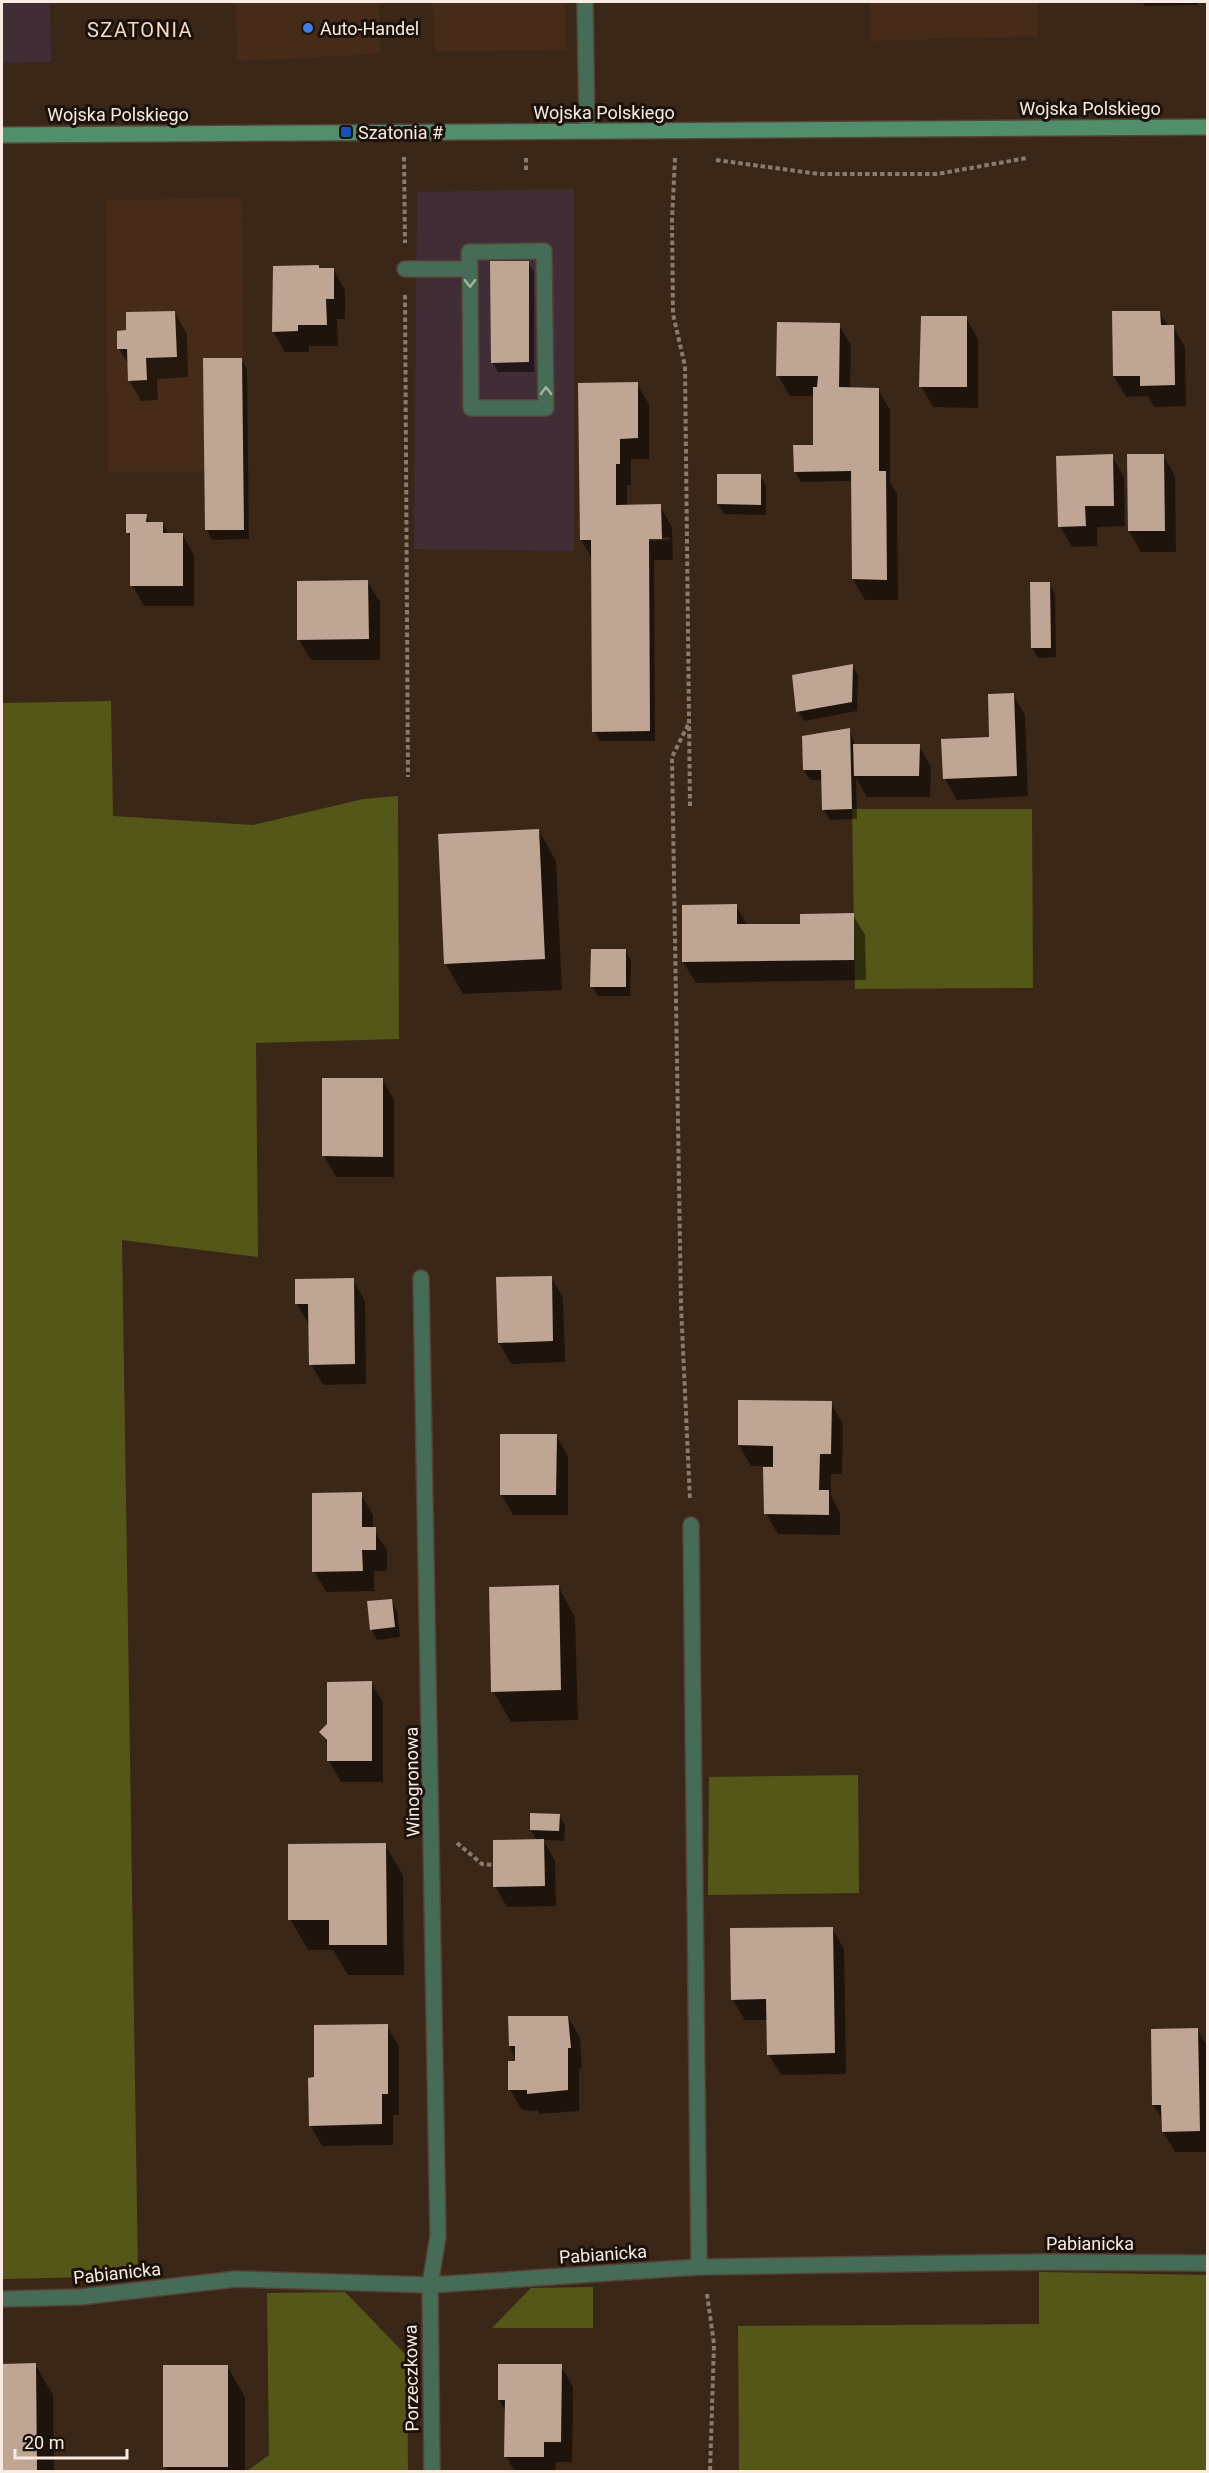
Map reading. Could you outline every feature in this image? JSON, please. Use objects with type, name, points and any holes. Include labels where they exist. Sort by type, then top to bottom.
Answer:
[{"type":"main road","name":"Wojska Polskiego","points":[[2,135],[1208,127]]},
{"type":"street","points":[[585,2],[587,131]]},
{"type":"street","points":[[544,251],[546,408],[471,408],[470,269],[469,252],[544,251]]},
{"type":"street","points":[[405,269],[470,269]]},
{"type":"street","name":"Winogronowa","points":[[421,1278],[433,1841],[438,2236],[430,2285]]},
{"type":"street","points":[[691,1524],[699,2267]]},
{"type":"street","name":"Pabianicka","points":[[2,2299],[80,2297],[236,2279],[430,2285],[699,2267],[1043,2262],[1208,2263]]},
{"type":"street","name":"Porzeczkowa","points":[[430,2285],[432,2472]]},
{"type":"path","points":[[675,130],[672,220],[673,303],[685,366],[690,806]]},
{"type":"path","points":[[405,132],[408,777]]},
{"type":"path","points":[[526,153],[526,172]]},
{"type":"path","points":[[664,158],[684,158]]},
{"type":"path","points":[[712,159],[819,174],[937,174],[1037,158]]},
{"type":"path","points":[[515,159],[537,159]]},
{"type":"path","points":[[392,160],[415,160]]},
{"type":"path","points":[[688,725],[672,758],[681,1306],[691,1524]]},
{"type":"path","points":[[433,1841],[455,1842],[462,1845],[482,1864],[493,1864]]},
{"type":"path","points":[[699,2267],[707,2293],[714,2344],[710,2472]]},
{"type":"shaded area","points":[[2,2],[50,2],[51,62],[2,63]]},
{"type":"shaded area","name":"Auto-Handel","points":[[236,2],[379,2],[380,54],[237,61]]},
{"type":"shaded area","points":[[432,2],[565,2],[566,50],[435,51]]},
{"type":"shaded area","points":[[870,2],[1038,2],[1038,36],[871,41]]},
{"type":"shaded area","points":[[574,189],[574,551],[414,549],[417,192]]},
{"type":"shaded area","points":[[242,198],[244,471],[108,472],[106,200]]},
{"type":"shaded area","points":[[111,701],[113,816],[253,825],[363,799],[398,796],[399,1039],[256,1043],[258,1257],[122,1240],[138,2276],[2,2279],[2,703]]},
{"type":"shaded area","points":[[852,809],[1032,809],[1033,988],[855,989]]},
{"type":"shaded area","points":[[858,1775],[859,1893],[708,1895],[709,1777]]},
{"type":"shaded area","points":[[1039,2272],[1207,2275],[1207,2471],[739,2471],[738,2326],[1039,2324]]},
{"type":"shaded area","points":[[593,2287],[593,2328],[492,2328],[531,2288]]},
{"type":"shaded area","points":[[345,2292],[407,2356],[408,2471],[247,2471],[269,2455],[267,2293]]},
{"type":"building","points":[[490,261],[529,261],[529,362],[491,363]]},
{"type":"building","points":[[319,265],[319,268],[334,268],[334,299],[326,299],[327,325],[298,325],[298,331],[272,332],[273,266]]},
{"type":"building","points":[[175,311],[177,357],[146,358],[147,380],[128,381],[127,349],[117,349],[117,331],[126,330],[126,312]]},
{"type":"building","points":[[1112,311],[1160,311],[1161,325],[1174,325],[1175,385],[1140,386],[1140,376],[1113,376]]},
{"type":"building","points":[[921,316],[967,316],[967,387],[919,387]]},
{"type":"building","points":[[777,322],[840,323],[839,387],[879,388],[879,471],[886,471],[887,580],[852,579],[851,471],[794,472],[793,445],[813,445],[813,387],[817,387],[818,376],[776,376]]},
{"type":"building","points":[[203,358],[242,358],[244,530],[205,530]]},
{"type":"building","points":[[638,382],[638,438],[620,439],[620,464],[616,464],[616,505],[661,504],[662,539],[649,539],[650,731],[592,732],[591,540],[580,540],[578,383]]},
{"type":"building","points":[[1113,454],[1114,506],[1085,506],[1086,526],[1058,527],[1056,456]]},
{"type":"building","points":[[1127,454],[1164,454],[1165,531],[1128,531]]},
{"type":"building","points":[[717,474],[761,474],[761,505],[717,504]]},
{"type":"building","points":[[126,514],[147,514],[146,522],[163,522],[163,533],[183,533],[183,586],[130,586],[130,533],[126,533]]},
{"type":"building","points":[[368,580],[369,639],[297,640],[297,581]]},
{"type":"building","points":[[1030,582],[1050,582],[1051,648],[1031,648]]},
{"type":"building","points":[[853,664],[852,702],[796,712],[792,675]]},
{"type":"building","points":[[1014,693],[1017,776],[943,779],[941,739],[989,737],[988,694]]},
{"type":"building","points":[[850,728],[852,809],[822,810],[821,770],[803,770],[802,736]]},
{"type":"building","points":[[853,744],[920,744],[919,776],[854,776]]},
{"type":"building","points":[[539,829],[545,959],[444,964],[438,834]]},
{"type":"building","points":[[737,904],[737,924],[800,924],[800,914],[854,913],[854,960],[682,962],[682,905]]},
{"type":"building","points":[[591,949],[626,949],[626,987],[590,987]]},
{"type":"building","points":[[322,1078],[383,1078],[383,1157],[322,1156]]},
{"type":"building","points":[[552,1276],[553,1341],[498,1343],[496,1277]]},
{"type":"building","points":[[354,1278],[355,1364],[309,1365],[308,1304],[295,1304],[295,1279]]},
{"type":"building","points":[[738,1400],[832,1401],[831,1454],[820,1454],[819,1490],[829,1490],[829,1515],[764,1514],[763,1467],[773,1467],[773,1446],[738,1445]]},
{"type":"building","points":[[500,1434],[557,1434],[556,1495],[500,1495]]},
{"type":"building","points":[[362,1492],[362,1527],[376,1527],[376,1550],[362,1550],[363,1571],[312,1572],[312,1493]]},
{"type":"building","points":[[559,1585],[561,1690],[491,1692],[489,1587]]},
{"type":"building","points":[[392,1599],[395,1627],[370,1630],[367,1601]]},
{"type":"building","points":[[372,1681],[372,1761],[327,1761],[327,1740],[319,1732],[327,1724],[327,1682]]},
{"type":"building","points":[[530,1813],[560,1814],[559,1831],[530,1830]]},
{"type":"building","points":[[544,1839],[545,1886],[493,1887],[493,1840]]},
{"type":"building","points":[[386,1843],[387,1945],[329,1945],[329,1920],[288,1920],[288,1844]]},
{"type":"building","points":[[833,1927],[835,2053],[767,2055],[766,1999],[731,2000],[730,1928]]},
{"type":"building","points":[[508,2016],[568,2016],[571,2048],[568,2048],[568,2090],[527,2094],[527,2090],[508,2090],[508,2061],[515,2061],[515,2046],[509,2046]]},
{"type":"building","points":[[388,2024],[388,2094],[382,2094],[382,2124],[309,2126],[308,2078],[314,2077],[314,2025]]},
{"type":"building","points":[[1198,2028],[1200,2131],[1162,2132],[1161,2105],[1152,2105],[1151,2029]]},
{"type":"building","points":[[36,2363],[37,2470],[2,2471],[2,2364]]},
{"type":"building","points":[[498,2364],[562,2364],[561,2442],[544,2442],[544,2457],[504,2457],[505,2400],[498,2400]]},
{"type":"building","points":[[163,2365],[228,2365],[228,2467],[163,2467]]},
{"type":"place","name":"Auto-Handel","points":[[308,28]]},
{"type":"place","name":"Szatonia #","points":[[346,132]]},
{"type":"district","name":"SZATONIA","points":[[140,30]]}]
